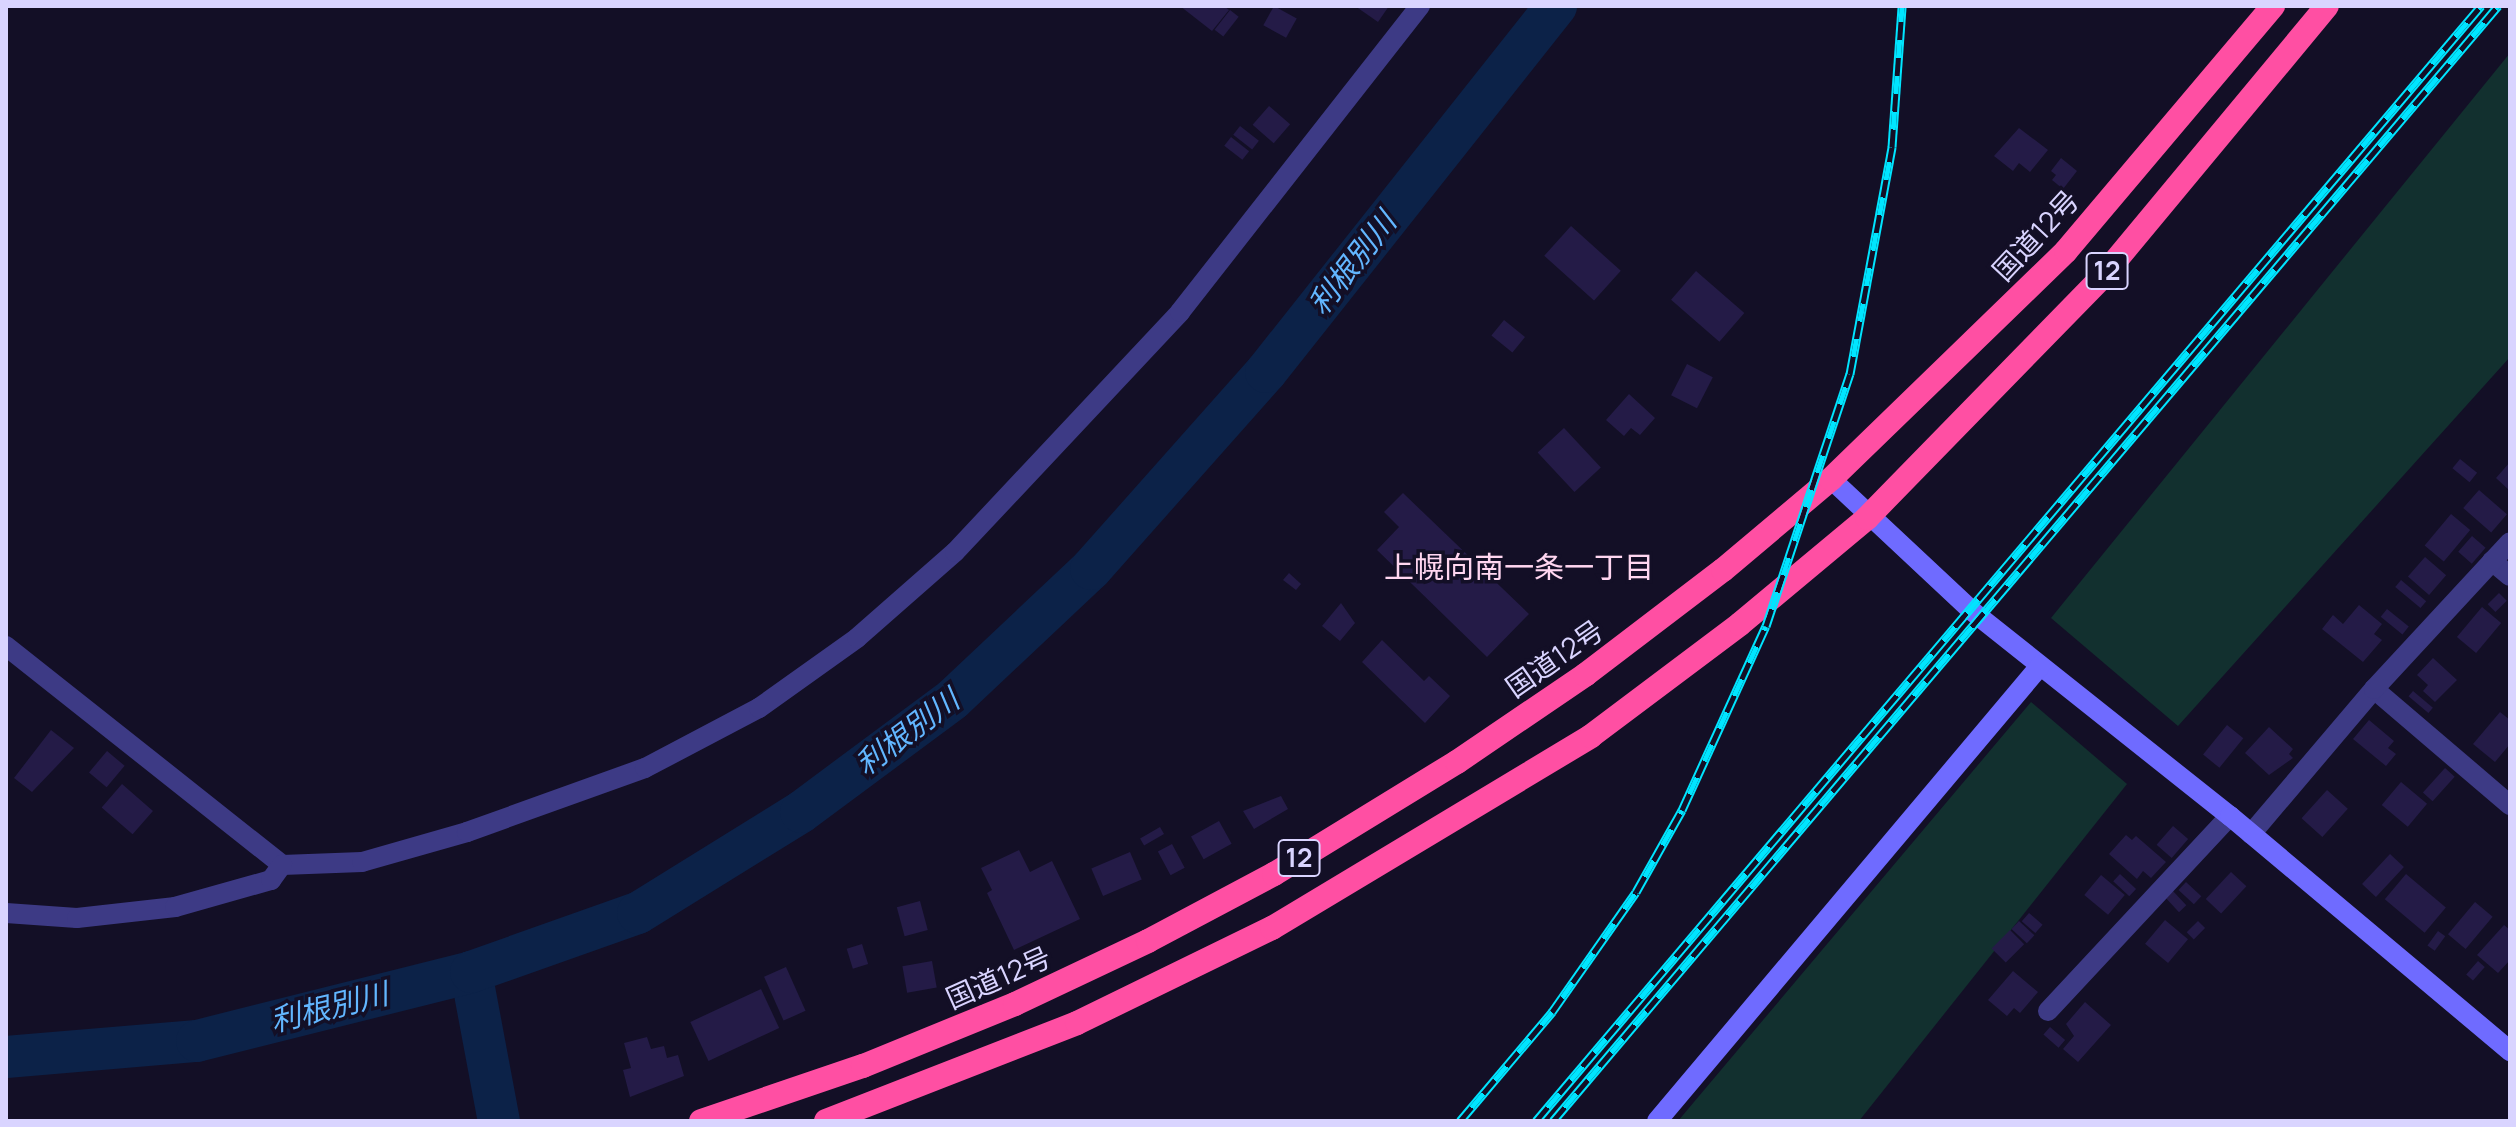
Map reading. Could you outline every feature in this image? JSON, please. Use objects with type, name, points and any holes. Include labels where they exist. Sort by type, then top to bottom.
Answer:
[{"type":"highway","name":"国道12号","points":[[701,1121],[863,1066],[1015,1004],[1274,874],[1457,762],[1585,675],[1723,570],[1831,479],[2066,251],[2273,6]]},
{"type":"highway","name":"12","points":[[826,1121],[1077,1023],[1272,928],[1591,736],[1740,624],[1867,518],[2102,277],[2327,6]]},
{"type":"street","points":[[6,646],[282,865],[362,862],[467,832],[645,768],[759,708],[857,638],[955,552],[1170,323],[1420,6]]},
{"type":"street","points":[[1831,479],[1867,518],[2040,666],[2230,816],[2510,1051]]},
{"type":"street","points":[[2251,834],[2374,689],[2510,542]]},
{"type":"street","points":[[2492,561],[2510,576]]},
{"type":"street","points":[[1657,1121],[2040,666]]},
{"type":"street","points":[[2374,689],[2510,805]]},
{"type":"street","points":[[2048,1011],[2230,816]]},
{"type":"street","points":[[6,913],[77,918],[175,907],[271,880],[282,865]]},
{"type":"green space","points":[[2510,53],[2510,357],[2178,726],[2051,618]]},
{"type":"green space","points":[[2031,702],[2127,784],[1859,1121],[1678,1121]]},
{"type":"building","points":[[1180,6],[1224,6],[1229,10],[1212,31]]},
{"type":"building","points":[[1274,6],[1297,19],[1286,38],[1263,25]]},
{"type":"building","points":[[1355,6],[1389,6],[1378,22]]},
{"type":"building","points":[[1230,10],[1239,17],[1223,36],[1215,30]]},
{"type":"building","points":[[1269,106],[1290,124],[1274,143],[1253,125]]},
{"type":"building","points":[[1240,126],[1259,141],[1252,149],[1233,135]]},
{"type":"building","points":[[2019,128],[2048,150],[2030,172],[2019,163],[2013,171],[1994,156]]},
{"type":"building","points":[[1231,137],[1249,151],[1242,160],[1224,146]]},
{"type":"building","points":[[2061,158],[2077,171],[2063,189],[2052,180],[2056,175],[2051,171]]},
{"type":"building","points":[[1571,226],[1621,271],[1594,301],[1544,256]]},
{"type":"building","points":[[1696,271],[1744,313],[1719,342],[1671,300]]},
{"type":"building","points":[[1504,320],[1525,337],[1512,353],[1491,336]]},
{"type":"building","points":[[1687,364],[1713,377],[1697,408],[1671,395]]},
{"type":"building","points":[[1629,394],[1655,418],[1640,435],[1631,428],[1624,436],[1606,420]]},
{"type":"building","points":[[1564,428],[1601,467],[1574,492],[1538,453]]},
{"type":"building","points":[[2460,459],[2477,473],[2470,482],[2452,468]]},
{"type":"building","points":[[2510,462],[2510,491],[2496,478]]},
{"type":"building","points":[[2479,490],[2507,514],[2491,532],[2463,508]]},
{"type":"building","points":[[1403,493],[1529,614],[1487,657],[1377,550],[1399,527],[1384,512]]},
{"type":"building","points":[[2451,514],[2470,530],[2444,561],[2425,545]]},
{"type":"building","points":[[2472,536],[2486,548],[2472,564],[2458,552]]},
{"type":"building","points":[[2425,557],[2446,575],[2429,595],[2408,577]]},
{"type":"building","points":[[1289,573],[1301,584],[1296,590],[1283,580]]},
{"type":"building","points":[[2401,580],[2426,601],[2420,608],[2395,587]]},
{"type":"building","points":[[2499,593],[2507,601],[2495,612],[2488,604]]},
{"type":"building","points":[[1341,603],[1355,623],[1340,641],[1322,626]]},
{"type":"building","points":[[2359,605],[2382,624],[2374,634],[2382,640],[2363,662],[2322,629],[2333,615],[2343,624]]},
{"type":"building","points":[[2482,607],[2501,623],[2476,653],[2457,637]]},
{"type":"building","points":[[2387,609],[2409,627],[2402,634],[2381,617]]},
{"type":"building","points":[[1382,640],[1424,681],[1429,676],[1450,696],[1425,723],[1362,662]]},
{"type":"building","points":[[2433,658],[2457,680],[2435,702],[2423,691],[2428,685],[2417,675]]},
{"type":"building","points":[[2413,691],[2433,708],[2428,713],[2409,696]]},
{"type":"building","points":[[2500,712],[2510,720],[2510,744],[2495,762],[2473,744]]},
{"type":"building","points":[[2369,720],[2394,741],[2388,748],[2396,754],[2386,766],[2353,739]]},
{"type":"building","points":[[2227,725],[2243,738],[2219,768],[2203,755]]},
{"type":"building","points":[[2269,727],[2293,749],[2289,754],[2293,758],[2269,775],[2245,753]]},
{"type":"building","points":[[51,730],[74,748],[32,792],[14,778]]},
{"type":"building","points":[[107,751],[125,766],[107,787],[89,772]]},
{"type":"building","points":[[2445,768],[2455,777],[2433,801],[2423,793]]},
{"type":"building","points":[[2401,782],[2427,804],[2408,827],[2382,805]]},
{"type":"building","points":[[122,784],[153,811],[133,834],[102,807]]},
{"type":"building","points":[[2327,790],[2348,809],[2322,837],[2302,818]]},
{"type":"building","points":[[1281,796],[1288,809],[1254,829],[1243,811]]},
{"type":"building","points":[[1219,821],[1232,844],[1204,859],[1191,837]]},
{"type":"building","points":[[2173,826],[2188,839],[2172,858],[2157,845]]},
{"type":"building","points":[[1160,827],[1164,834],[1144,845],[1140,838]]},
{"type":"building","points":[[2126,835],[2132,840],[2136,836],[2166,862],[2151,878],[2143,871],[2137,879],[2109,854]]},
{"type":"building","points":[[1172,844],[1185,868],[1171,875],[1158,852]]},
{"type":"building","points":[[1019,850],[1030,872],[1052,861],[1080,919],[1014,950],[987,893],[992,890],[981,868]]},
{"type":"building","points":[[1130,852],[1142,880],[1103,896],[1091,868]]},
{"type":"building","points":[[2390,854],[2404,867],[2376,897],[2362,884]]},
{"type":"building","points":[[2231,872],[2246,886],[2221,913],[2206,899]]},
{"type":"building","points":[[2120,874],[2136,889],[2129,896],[2113,881]]},
{"type":"building","points":[[2406,874],[2446,907],[2425,933],[2385,899]]},
{"type":"building","points":[[2101,875],[2125,895],[2108,915],[2084,895]]},
{"type":"building","points":[[2186,882],[2201,896],[2194,904],[2178,890]]},
{"type":"building","points":[[2172,890],[2186,905],[2179,912],[2165,897]]},
{"type":"building","points":[[920,901],[928,930],[905,936],[897,907]]},
{"type":"building","points":[[2475,902],[2493,917],[2466,949],[2448,934]]},
{"type":"building","points":[[2029,913],[2043,925],[2035,933],[2022,921]]},
{"type":"building","points":[[2165,920],[2188,939],[2168,963],[2145,944]]},
{"type":"building","points":[[2019,921],[2034,935],[2027,943],[2011,929]]},
{"type":"building","points":[[2198,921],[2205,928],[2194,939],[2187,932]]},
{"type":"building","points":[[2504,925],[2510,930],[2510,960],[2498,973],[2477,955]]},
{"type":"building","points":[[2010,930],[2024,944],[2006,963],[1992,948]]},
{"type":"building","points":[[2438,931],[2445,936],[2435,951],[2427,946]]},
{"type":"building","points":[[862,944],[868,964],[853,969],[847,949]]},
{"type":"building","points":[[932,961],[937,988],[907,993],[902,966]]},
{"type":"building","points":[[2478,961],[2485,967],[2473,980],[2466,975]]},
{"type":"building","points":[[786,967],[806,1011],[784,1021],[764,977]]},
{"type":"building","points":[[2013,971],[2038,992],[2020,1013],[2014,1008],[2007,1016],[1988,1000]]},
{"type":"building","points":[[761,989],[779,1028],[708,1061],[690,1022]]},
{"type":"building","points":[[2085,1002],[2111,1025],[2078,1062],[2063,1049],[2074,1036],[2066,1024]]},
{"type":"building","points":[[2050,1027],[2065,1040],[2059,1048],[2043,1035]]},
{"type":"building","points":[[647,1037],[651,1049],[664,1046],[667,1058],[678,1055],[684,1076],[630,1097],[623,1070],[631,1068],[624,1043]]},
{"type":"waterway","name":"利根別川","points":[[6,1057],[197,1041],[471,972],[638,913],[801,812],[953,699],[1091,569],[1266,372],[1556,6]]},
{"type":"waterway","points":[[471,972],[499,1121]]},
{"type":"railway","points":[[1460,1121],[1552,1012],[1636,892],[1682,810],[1766,626],[1850,374],[1892,147],[1902,6]]},
{"type":"railway","points":[[1536,1121],[2481,6]]},
{"type":"railway","points":[[1553,1121],[2498,6]]},
{"type":"district","name":"上幌向南一条一丁目","points":[[1519,567]]}]
